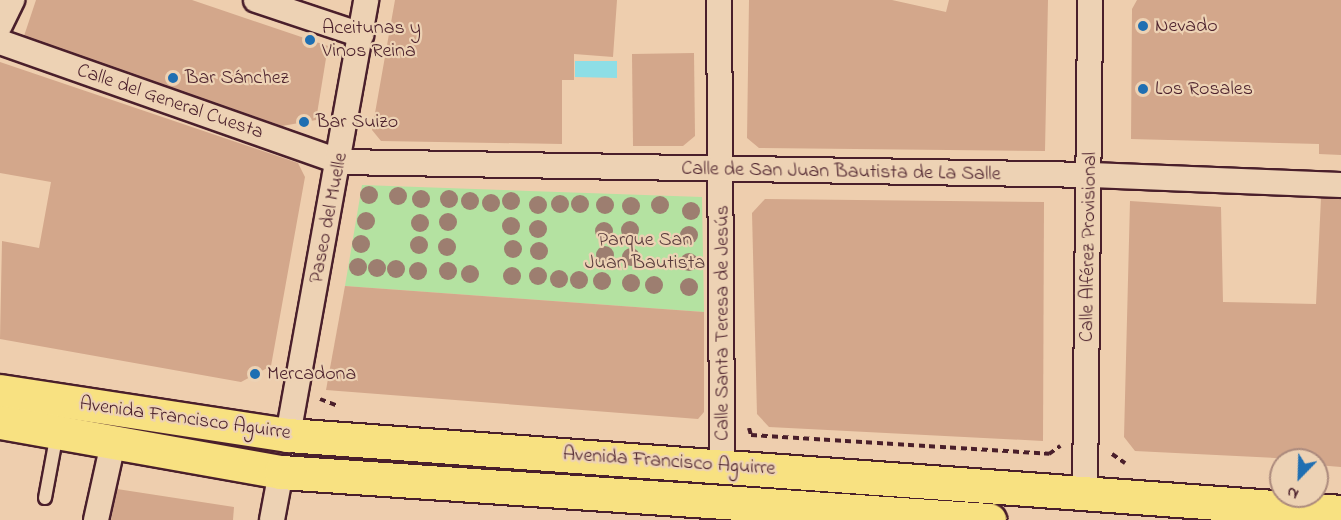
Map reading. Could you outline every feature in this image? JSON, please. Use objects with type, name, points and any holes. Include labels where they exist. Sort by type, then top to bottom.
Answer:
[{"type":"main road","name":"Avenida Francisco Aguirre","points":[[0,391],[288,435],[1341,512]]},
{"type":"main road","name":"Avenida Francisco Aguirre","points":[[0,422],[114,440],[281,472],[729,510],[989,520]]},
{"type":"street","points":[[0,25],[12,0]]},
{"type":"street","points":[[256,0],[361,35]]},
{"type":"street","name":"Paseo del Muelle","points":[[288,435],[340,162],[366,0]]},
{"type":"street","name":"Calle Santa Teresa de Jesús","points":[[719,0],[723,172],[722,466]]},
{"type":"street","name":"Calle Alférez Provisional","points":[[1085,493],[1091,175],[1090,0]]},
{"type":"street","name":"Calle del General Cuesta","points":[[0,42],[340,162]]},
{"type":"street","name":"Calle de San Juan Bautista de La Salle","points":[[340,162],[723,172],[1091,175],[1341,185]]},
{"type":"street","points":[[96,520],[114,440]]},
{"type":"street","points":[[272,520],[281,472]]},
{"type":"lane","points":[[45,498],[57,431]]},
{"type":"path","points":[[748,426],[751,435],[1038,454],[1050,454],[1064,443]]},
{"type":"path","points":[[1107,450],[1123,463],[1134,464]]},
{"type":"green space","name":"Parque San Juan Bautista","points":[[362,185],[702,197],[704,312],[345,286]]},
{"type":"water","points":[[575,61],[617,61],[617,78],[575,77]]},
{"type":"building","points":[[36,0],[192,0],[328,46],[316,120],[282,126],[24,36]]},
{"type":"building","points":[[395,0],[617,0],[613,57],[574,54],[574,80],[562,80],[562,144],[381,141],[372,130]]},
{"type":"building","points":[[749,0],[892,0],[946,12],[949,0],[1048,0],[1045,151],[759,148],[747,138]]},
{"type":"building","points":[[1137,0],[1341,0],[1341,155],[1319,154],[1319,144],[1131,139],[1132,9]]},
{"type":"building","points":[[694,53],[695,136],[683,146],[633,146],[632,54]]},
{"type":"building","points":[[0,62],[298,163],[305,177],[271,366],[241,382],[0,339],[2,241],[39,248],[51,182],[0,173]]},
{"type":"building","points":[[1321,198],[1341,199],[1341,467],[1329,466],[1329,448],[1269,448],[1269,458],[1135,451],[1124,437],[1130,201],[1221,207],[1223,302],[1316,304]]},
{"type":"building","points":[[765,199],[1044,202],[1043,441],[769,427],[757,414],[752,213]]},
{"type":"building","points":[[345,286],[704,312],[704,412],[698,419],[326,390]]},
{"type":"building","points":[[117,489],[234,507],[233,520],[111,520]]},
{"type":"place","name":"Nevado","points":[[1143,26]]},
{"type":"place","name":"Aceitunas y Vinos Reina","points":[[310,40]]},
{"type":"place","name":"Bar Sánchez","points":[[173,78]]},
{"type":"place","name":"Los Rosales","points":[[1143,89]]},
{"type":"place","name":"Bar Suizo","points":[[304,122]]},
{"type":"place","name":"Mercadona","points":[[255,374]]}]
